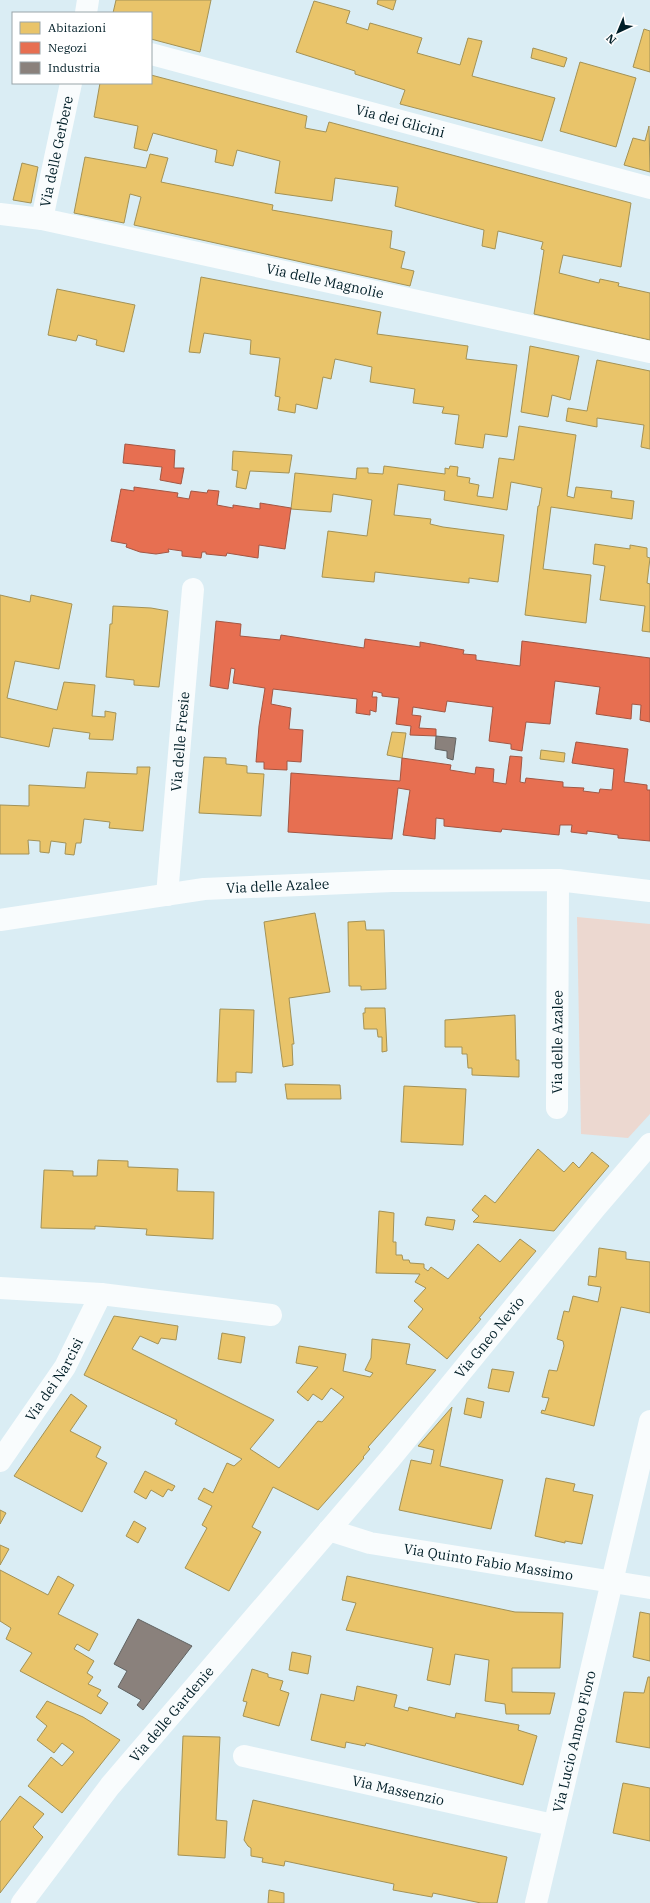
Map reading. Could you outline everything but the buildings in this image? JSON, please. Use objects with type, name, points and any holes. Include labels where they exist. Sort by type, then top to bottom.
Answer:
[{"type":"street","points":[[86,12],[88,0]]},
{"type":"street","name":"Via dei Glicini","points":[[152,54],[650,188]]},
{"type":"street","name":"Via delle Gerbere","points":[[42,220],[71,84]]},
{"type":"street","name":"Via delle Magnolie","points":[[0,214],[42,220],[650,352]]},
{"type":"street","name":"Via delle Fresie","points":[[167,895],[193,589]]},
{"type":"street","name":"Via delle Azalee","points":[[557,1108],[558,880]]},
{"type":"street","name":"Via delle Azalee","points":[[0,920],[204,889],[392,881],[558,880],[650,891]]},
{"type":"street","name":"Via Gneo Nevio","points":[[329,1530],[650,1144]]},
{"type":"street","points":[[0,1288],[101,1294],[271,1315]]},
{"type":"street","name":"Via dei Narcisi","points":[[0,1461],[65,1367],[101,1294]]},
{"type":"street","name":"Via Lucio Anneo Floro","points":[[536,1903],[553,1825],[650,1421]]},
{"type":"street","name":"Via Quinto Fabio Massimo","points":[[329,1530],[370,1543],[650,1588]]},
{"type":"street","name":"Via delle Gardenie","points":[[22,1903],[110,1786],[329,1530]]},
{"type":"street","name":"Via Massenzio","points":[[244,1756],[553,1825]]},
{"type":"shaded area","points":[[577,917],[650,924],[650,1114],[628,1138],[581,1134]]}]
